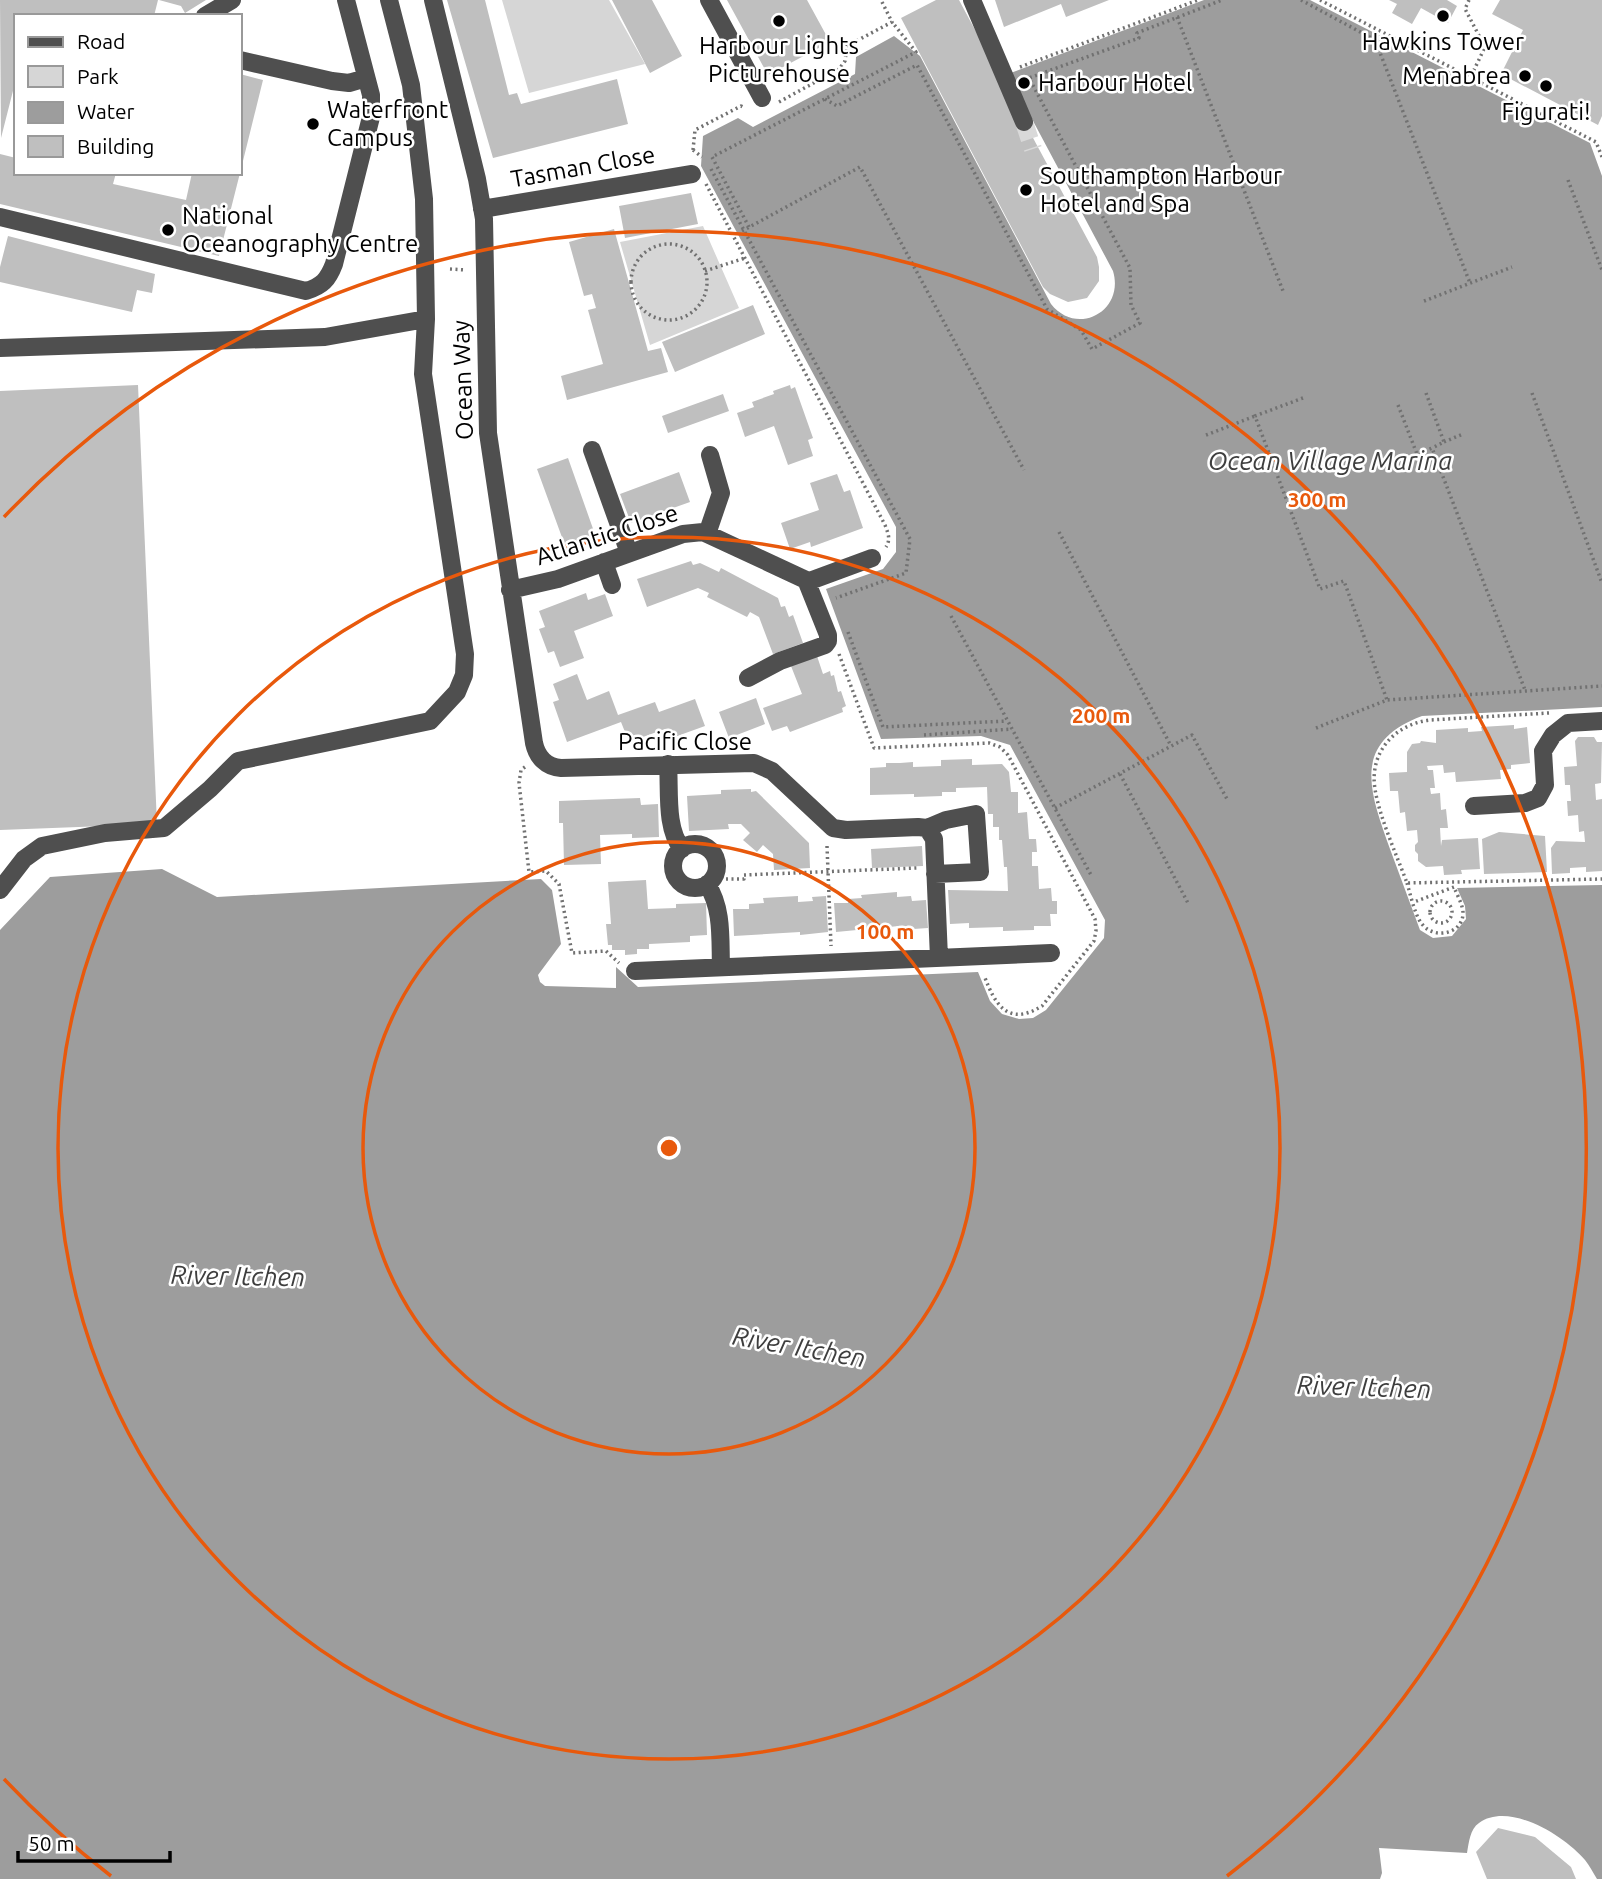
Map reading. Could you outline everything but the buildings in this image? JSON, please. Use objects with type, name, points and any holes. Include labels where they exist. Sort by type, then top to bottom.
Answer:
[{"type":"street","points":[[208,14],[232,0]]},
{"type":"street","points":[[0,216],[306,292],[320,287],[329,277],[334,264],[370,117],[371,95],[346,0]]},
{"type":"street","points":[[0,890],[24,859],[42,846],[105,833],[153,831],[163,828],[238,761],[430,721],[457,692],[464,675],[465,654],[423,374],[426,319],[424,199],[411,85],[389,0]]},
{"type":"street","name":"Ocean Way","points":[[432,0],[482,209],[486,258],[488,433],[534,743],[541,758]]},
{"type":"street","points":[[709,0],[770,100]]},
{"type":"street","points":[[972,0],[1024,122]]},
{"type":"street","points":[[242,60],[332,81],[349,83],[366,78]]},
{"type":"street","name":"Tasman Close","points":[[482,209],[692,174]]},
{"type":"street","points":[[0,348],[325,337],[426,319]]},
{"type":"street","points":[[593,450],[629,553]]},
{"type":"street","points":[[707,534],[721,493],[710,456]]},
{"type":"street","name":"Atlantic Close","points":[[510,590],[558,579],[690,532],[707,534],[807,582]]},
{"type":"street","points":[[748,678],[780,661],[825,645],[828,640],[807,582],[872,558]]},
{"type":"street","points":[[604,562],[612,585]]},
{"type":"street","points":[[1474,806],[1524,803],[1538,798],[1545,785],[1543,751],[1553,735],[1569,723],[1602,721]]},
{"type":"street","name":"Pacific Close","points":[[541,758],[550,765],[561,768],[745,762],[760,765],[772,772],[826,823]]},
{"type":"street","points":[[668,764],[672,825],[675,838],[682,849]]},
{"type":"street","points":[[826,823],[841,830],[927,828],[946,820],[976,814],[980,872],[935,871]]},
{"type":"street","points":[[927,828],[934,839],[939,958]]},
{"type":"street","points":[[701,844],[713,852],[718,865],[710,882],[696,888],[689,887],[677,878],[673,867],[674,859],[682,849],[701,844]]},
{"type":"street","points":[[710,882],[719,909],[721,967]]},
{"type":"street","points":[[628,968],[721,967],[1051,953]]},
{"type":"path","points":[[750,227],[712,157],[916,52],[892,22],[881,0]]},
{"type":"path","points":[[1002,73],[1198,0]]},
{"type":"path","points":[[825,99],[837,106],[917,65],[1047,309],[1081,330],[1092,349],[1140,323],[1131,305],[1129,268],[1029,79],[1139,38],[1138,33],[1222,0]]},
{"type":"path","points":[[1301,0],[1376,40],[1470,283]]},
{"type":"path","points":[[1320,0],[1596,142],[1602,158]]},
{"type":"path","points":[[1469,0],[1465,9],[1485,47],[1474,70]]},
{"type":"path","points":[[1177,17],[1283,291]]},
{"type":"path","points":[[770,100],[834,73],[845,61],[847,46],[892,22]]},
{"type":"path","points":[[748,110],[741,106],[695,130],[692,174],[700,172],[885,525],[889,542],[885,550],[872,558]]},
{"type":"path","points":[[693,149],[706,160],[910,539],[906,573],[835,597],[840,610]]},
{"type":"path","points":[[742,230],[860,167],[1024,470]]},
{"type":"path","points":[[1568,180],[1602,270]]},
{"type":"path","points":[[661,244],[677,244],[691,251],[702,261],[705,271],[706,290],[701,303],[692,313],[681,318],[668,320],[652,316],[645,312],[634,297],[631,284],[633,269],[639,258],[661,244]]},
{"type":"path","points":[[705,271],[745,258]]},
{"type":"path","points":[[1424,301],[1512,267]]},
{"type":"path","points":[[1426,393],[1444,442]]},
{"type":"path","points":[[1532,393],[1602,583]]},
{"type":"path","points":[[1206,435],[1303,398]]},
{"type":"path","points":[[1398,405],[1418,454],[1463,434]]},
{"type":"path","points":[[1255,416],[1320,589],[1344,581],[1387,700]]},
{"type":"path","points":[[1432,448],[1525,690]]},
{"type":"path","points":[[1059,532],[1171,746]]},
{"type":"path","points":[[951,616],[1091,875]]},
{"type":"path","points":[[845,623],[883,727],[1007,721]]},
{"type":"path","points":[[828,640],[835,641],[874,748],[989,743],[1000,747],[1008,755],[1095,919],[1094,941],[1042,1006],[1032,1013],[1021,1015],[1003,1010],[991,994],[982,968]]},
{"type":"path","points":[[1315,728],[1387,700],[1602,685]]},
{"type":"path","points":[[924,735],[1012,729]]},
{"type":"path","points":[[1055,808],[1192,735],[1227,799]]},
{"type":"path","points":[[541,758],[530,762],[521,770],[519,783],[529,872],[546,871],[559,884],[572,953],[606,951],[628,968]]},
{"type":"path","points":[[1120,773],[1189,905]]},
{"type":"path","points":[[826,823],[832,962]]},
{"type":"path","points":[[710,882],[744,879],[744,875],[935,871]]},
{"type":"path","points":[[1407,883],[1421,924],[1432,932],[1448,932],[1456,928],[1461,921],[1462,905],[1454,887],[1414,902]]},
{"type":"path","points":[[1429,883],[1437,901]]},
{"type":"path","points":[[1437,901],[1446,902],[1453,909]]},
{"type":"path","points":[[1437,901],[1430,908],[1430,916],[1445,925],[1448,932]]},
{"type":"path","points":[[1453,909],[1462,905]]},
{"type":"path","points":[[1445,925],[1451,918],[1453,909]]},
{"type":"path","points":[[1420,920],[1430,916]]},
{"type":"green space","points":[[502,0],[609,0],[645,64],[529,93]]},
{"type":"green space","points":[[703,226],[739,308],[650,345],[620,242]]},
{"type":"water","points":[[1204,0],[1310,0],[1590,143],[1602,176],[1602,707],[1422,716],[1399,727],[1384,740],[1375,755],[1372,789],[1376,808],[1420,930],[1433,938],[1452,936],[1466,919],[1465,906],[1457,888],[1602,885],[1602,1879],[1597,1879],[1587,1862],[1551,1832],[1536,1824],[1505,1816],[1491,1817],[1479,1823],[1470,1836],[1467,1853],[1379,1848],[1382,1873],[1380,1879],[0,1879],[0,930],[50,877],[162,869],[217,897],[541,879],[552,890],[561,944],[538,975],[545,986],[616,988],[616,967],[638,987],[978,972],[990,1001],[1002,1014],[1019,1019],[1033,1018],[1046,1010],[1104,938],[1105,920],[1010,745],[981,736],[881,739],[826,589],[883,569],[896,552],[896,527],[701,166],[703,136],[738,118],[753,127],[855,74],[856,57],[894,36],[920,56],[1051,304],[1062,314],[1085,319],[1106,308],[1112,298],[1115,285],[1113,271],[1008,74]]},
{"type":"tunnel","points":[[1024,122],[1033,149]]},
{"type":"place","name":"Hawkins Tower","points":[[1443,16]]},
{"type":"place","name":"Harbour Lights Picturehouse","points":[[779,21]]},
{"type":"place","name":"Menabrea","points":[[1525,76]]},
{"type":"place","name":"Harbour Hotel","points":[[1024,83]]},
{"type":"place","name":"Figurati!","points":[[1546,86]]},
{"type":"place","name":"Waterfront Campus","points":[[313,124]]},
{"type":"place","name":"Southampton Harbour Hotel and Spa","points":[[1026,190]]},
{"type":"place","name":"National Oceanography Centre","points":[[168,230]]},
{"type":"water label","name":"Ocean Village Marina","points":[[1330,461]]},
{"type":"water label","name":"River Itchen","points":[[238,1276]]},
{"type":"water label","name":"River Itchen","points":[[799,1347]]},
{"type":"water label","name":"River Itchen","points":[[1364,1387]]}]
